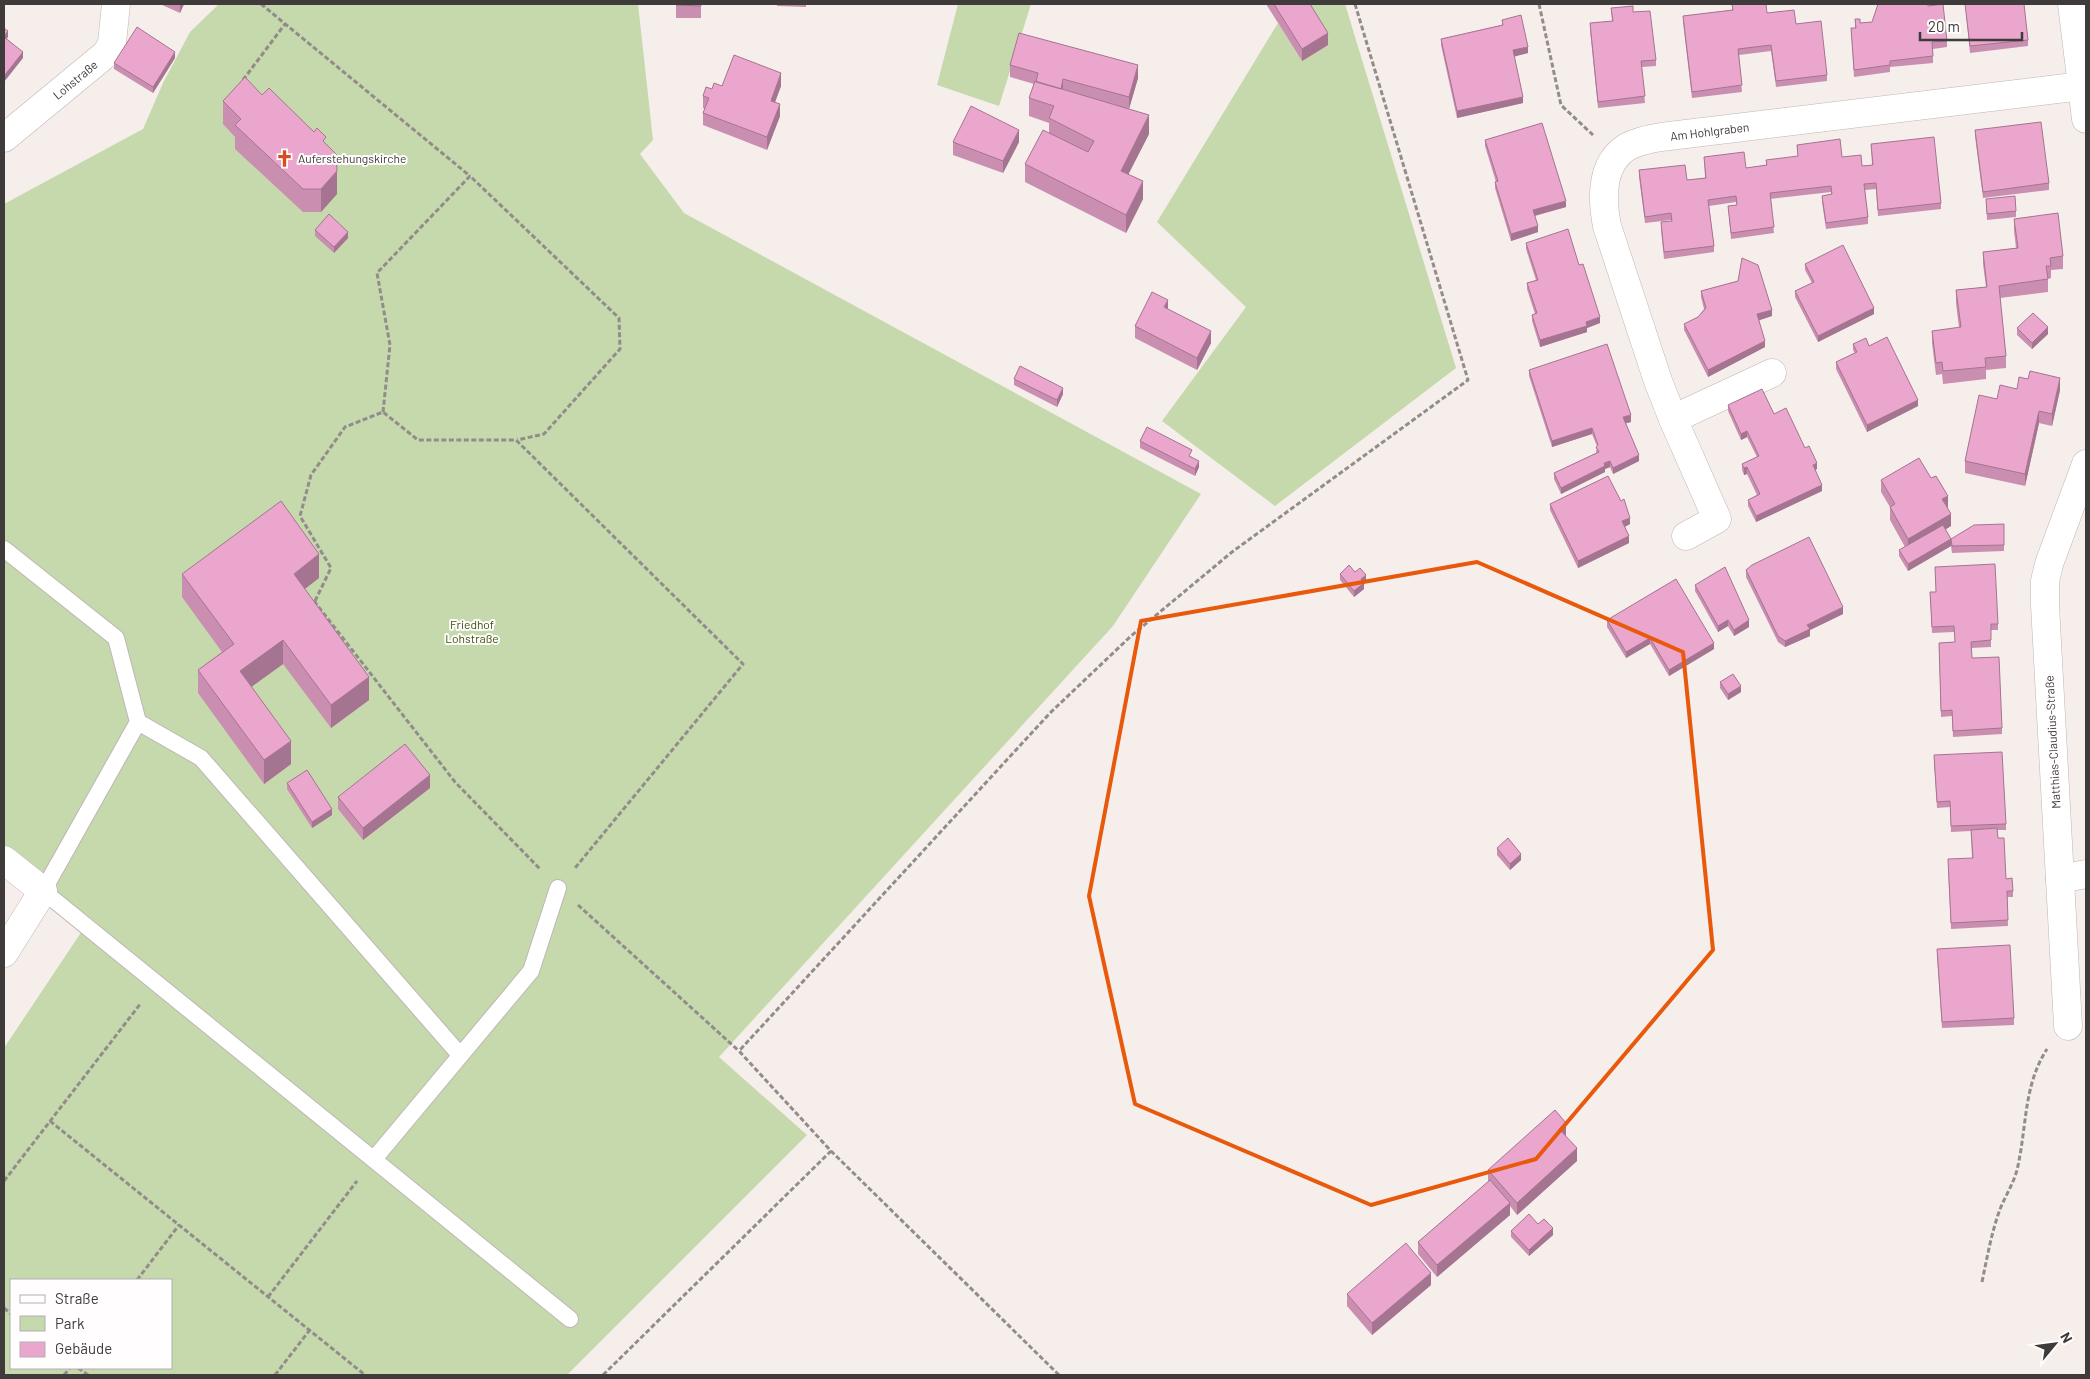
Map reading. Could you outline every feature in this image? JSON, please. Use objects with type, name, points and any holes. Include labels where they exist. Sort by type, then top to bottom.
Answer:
[{"type":"street","name":"Lohstraße","points":[[4,138],[107,53],[112,43],[116,4]]},
{"type":"street","points":[[2072,4],[2086,120]]},
{"type":"street","name":"Am Hohlgraben","points":[[1686,536],[1717,519],[1673,419],[1630,299],[1607,226],[1604,208],[1604,185],[1617,157],[1626,148],[1639,142],[1661,137],[2082,86]]},
{"type":"street","points":[[1673,419],[1772,373]]},
{"type":"street","name":"Matthias-Claudius-Straße","points":[[2068,1026],[2045,581],[2056,543],[2086,464]]},
{"type":"street","points":[[4,860],[43,891],[4,953]]},
{"type":"street","points":[[2060,880],[2086,874]]},
{"type":"lane","points":[[4,550],[116,638],[138,722],[43,891],[570,1319]]},
{"type":"lane","points":[[138,722],[201,758],[460,1055]]},
{"type":"lane","points":[[374,1159],[531,971],[558,888]]},
{"type":"path","points":[[261,4],[470,176],[619,318],[620,349],[544,434],[516,440],[418,440],[383,412]]},
{"type":"path","points":[[739,1051],[1050,713],[1131,636],[1232,552],[1468,380],[1355,4]]},
{"type":"path","points":[[1538,4],[1561,105],[1617,157]]},
{"type":"path","points":[[237,88],[285,24]]},
{"type":"path","points":[[383,412],[390,345],[378,273],[470,176]]},
{"type":"path","points":[[309,605],[315,601],[331,568],[300,516],[311,475],[345,427],[383,412]]},
{"type":"path","points":[[516,440],[744,664],[558,888]]},
{"type":"path","points":[[315,601],[455,782],[558,888],[739,1051],[832,1151],[1059,1375]]},
{"type":"path","points":[[4,1181],[157,983]]},
{"type":"path","points":[[1982,1282],[1992,1235],[2000,1209],[2017,1171],[2032,1079],[2038,1063],[2049,1046],[2068,1026]]},
{"type":"path","points":[[50,1121],[365,1375]]},
{"type":"path","points":[[603,1375],[832,1151]]},
{"type":"path","points":[[268,1297],[374,1159]]},
{"type":"path","points":[[138,1279],[179,1225]]},
{"type":"path","points":[[275,1375],[310,1331]]},
{"type":"highlighted area","points":[[1477,562],[1683,652],[1713,950],[1536,1159],[1371,1205],[1135,1104],[1089,896],[1141,621]]},
{"type":"green space","name":"Friedhof Lohstraße","points":[[219,4],[638,4],[653,140],[640,154],[684,213],[1201,494],[1113,626],[719,1057],[807,1135],[567,1375],[4,1375],[4,1048],[82,931],[4,851],[4,204],[143,129],[163,83],[190,32]]},
{"type":"green space","points":[[958,4],[1031,4],[999,106],[937,85]]},
{"type":"green space","points":[[1302,4],[1345,4],[1456,368],[1275,506],[1162,421],[1246,307],[1157,222],[1278,23],[1302,61]]},
{"type":"building","points":[[701,4],[701,6],[676,5]]},
{"type":"building","points":[[1274,4],[1310,4],[1328,33],[1302,49]]},
{"type":"building","points":[[1732,4],[1766,4],[1767,13],[1794,10],[1796,24],[1821,21],[1827,75],[1776,81],[1771,45],[1738,49],[1742,85],[1692,92],[1683,16],[1733,10]]},
{"type":"building","points":[[1878,4],[1928,4],[1928,6],[1943,4],[1947,41],[1932,42],[1933,56],[1890,61],[1890,65],[1854,70],[1851,28],[1856,28],[1855,19],[1860,19],[1860,23],[1872,22]]},
{"type":"building","points":[[1965,4],[2024,4],[2028,40],[1970,46]]},
{"type":"building","points":[[1633,6],[1633,12],[1650,11],[1656,60],[1641,61],[1645,96],[1598,102],[1590,23],[1613,21],[1611,8]]},
{"type":"building","points":[[1521,15],[1528,47],[1513,50],[1523,97],[1457,111],[1441,39],[1503,25],[1502,20]]},
{"type":"building","points":[[137,27],[175,52],[153,87],[114,63]]},
{"type":"building","points":[[4,28],[8,31],[4,36]]},
{"type":"building","points":[[1019,33],[1138,65],[1129,97],[1063,79],[1061,89],[1036,82],[1038,73],[1010,65]]},
{"type":"building","points":[[4,37],[23,52],[4,76]]},
{"type":"building","points":[[734,55],[781,73],[771,101],[780,104],[767,137],[703,113],[709,98],[703,96],[706,87],[712,89],[714,83],[722,86]]},
{"type":"building","points":[[245,77],[262,95],[269,88],[314,132],[317,128],[326,137],[323,141],[336,154],[337,171],[321,189],[303,189],[235,125],[241,119],[223,101]]},
{"type":"building","points":[[1035,81],[1149,115],[1121,171],[1143,181],[1126,215],[1025,164],[1043,130],[1088,152],[1094,141],[1049,118],[1054,106],[1029,98]]},
{"type":"building","points":[[971,106],[1019,130],[1003,161],[953,142]]},
{"type":"building","points":[[2041,122],[2049,183],[1983,192],[1975,130]]},
{"type":"building","points":[[1542,123],[1566,201],[1533,210],[1538,226],[1511,234],[1495,182],[1498,181],[1485,140]]},
{"type":"building","points":[[1934,137],[1941,203],[1878,210],[1876,183],[1864,184],[1868,217],[1826,223],[1822,196],[1832,194],[1831,186],[1770,193],[1774,227],[1731,233],[1728,206],[1737,205],[1736,196],[1708,200],[1714,246],[1664,252],[1661,222],[1672,221],[1671,213],[1645,217],[1639,170],[1685,165],[1687,180],[1706,178],[1704,157],[1744,152],[1746,168],[1767,165],[1766,160],[1798,156],[1797,145],[1840,139],[1842,157],[1861,155],[1862,166],[1873,165],[1871,144]]},
{"type":"building","points":[[2015,196],[2016,211],[1987,214],[1986,199]]},
{"type":"building","points":[[2058,213],[2063,256],[2050,258],[2051,266],[2046,266],[2048,279],[1999,286],[2006,356],[1985,358],[1986,367],[1943,371],[1942,362],[1936,363],[1932,331],[1961,327],[1956,290],[1987,287],[1983,252],[2018,248],[2014,219]]},
{"type":"building","points":[[329,214],[348,232],[334,247],[315,230]]},
{"type":"building","points":[[1568,229],[1579,265],[1583,264],[1600,317],[1586,322],[1587,326],[1540,340],[1532,315],[1537,313],[1527,283],[1538,280],[1526,243]]},
{"type":"building","points":[[1843,245],[1874,308],[1818,336],[1795,291],[1814,282],[1805,264]]},
{"type":"building","points":[[1742,258],[1758,265],[1772,310],[1757,314],[1765,341],[1708,370],[1684,324],[1698,317],[1706,308],[1701,291],[1738,281]]},
{"type":"building","points":[[1152,292],[1168,300],[1164,307],[1211,331],[1197,358],[1135,326]]},
{"type":"building","points":[[2033,313],[2048,327],[2032,343],[2017,328]]},
{"type":"building","points":[[1887,337],[1918,400],[1867,425],[1836,362],[1857,352],[1853,344],[1866,338],[1869,346]]},
{"type":"building","points":[[1607,344],[1631,415],[1623,417],[1639,455],[1613,468],[1610,461],[1604,463],[1605,466],[1561,488],[1554,473],[1599,452],[1596,447],[1598,445],[1592,428],[1552,441],[1529,370]]},
{"type":"building","points":[[1020,366],[1063,388],[1057,400],[1014,379]]},
{"type":"building","points":[[2030,371],[2060,378],[2052,414],[2039,411],[2025,474],[1965,461],[1979,395],[1997,399],[2000,385],[2017,389],[2019,377],[2028,379]]},
{"type":"building","points":[[1762,389],[1774,414],[1786,408],[1805,448],[1809,446],[1817,463],[1813,465],[1822,485],[1756,516],[1748,500],[1760,494],[1747,467],[1744,468],[1742,464],[1759,456],[1747,431],[1741,434],[1728,405]]},
{"type":"building","points":[[1147,427],[1192,450],[1189,456],[1199,461],[1195,469],[1140,441]]},
{"type":"building","points":[[1919,458],[1931,478],[1936,476],[1948,496],[1942,499],[1951,514],[1908,539],[1890,507],[1895,504],[1881,480]]},
{"type":"building","points":[[1608,476],[1621,501],[1624,499],[1630,518],[1622,521],[1629,536],[1578,561],[1550,504]]},
{"type":"building","points":[[281,501],[319,554],[294,574],[369,677],[331,705],[283,640],[240,671],[291,741],[264,760],[198,670],[234,644],[182,574]]},
{"type":"building","points":[[2004,524],[2004,545],[1952,546],[1951,539],[1974,525]]},
{"type":"building","points":[[1943,525],[1951,539],[1908,564],[1899,550]]},
{"type":"building","points":[[1809,537],[1843,607],[1807,625],[1810,629],[1785,641],[1778,636],[1746,570],[1752,565]]},
{"type":"building","points":[[1995,564],[1998,624],[1991,624],[1991,640],[1971,642],[1972,658],[1999,657],[2002,728],[1953,731],[1952,710],[1941,711],[1939,643],[1955,642],[1954,626],[1932,627],[1930,592],[1936,592],[1935,567]]},
{"type":"building","points":[[1349,565],[1355,572],[1360,568],[1366,575],[1361,579],[1364,583],[1354,591],[1340,574]]},
{"type":"building","points":[[1725,567],[1749,620],[1734,630],[1728,620],[1718,626],[1695,585]]},
{"type":"building","points":[[1676,579],[1714,643],[1669,670],[1650,638],[1626,652],[1607,620]]},
{"type":"building","points":[[1733,674],[1741,686],[1728,694],[1720,682]]},
{"type":"building","points":[[405,744],[430,775],[363,828],[338,797]]},
{"type":"building","points":[[2002,752],[2006,824],[1951,826],[1950,801],[1937,802],[1934,755]]},
{"type":"building","points":[[307,770],[332,809],[312,822],[287,783]]},
{"type":"building","points":[[1997,828],[1998,838],[2004,838],[2006,879],[2012,878],[2013,891],[2007,891],[2008,920],[1951,923],[1948,859],[1973,858],[1971,830]]},
{"type":"building","points":[[1508,838],[1521,854],[1510,864],[1497,848]]},
{"type":"building","points":[[2010,945],[2014,1018],[1942,1022],[1937,949]]},
{"type":"building","points":[[1555,1110],[1566,1123],[1559,1129],[1577,1148],[1517,1203],[1488,1170]]},
{"type":"building","points":[[1490,1180],[1510,1203],[1437,1265],[1418,1242]]},
{"type":"building","points":[[1529,1214],[1538,1224],[1544,1219],[1553,1228],[1529,1250],[1511,1231]]},
{"type":"building","points":[[1406,1243],[1431,1273],[1372,1323],[1347,1294]]},
{"type":"place","name":"Auferstehungskirche","points":[[284,158]]}]
